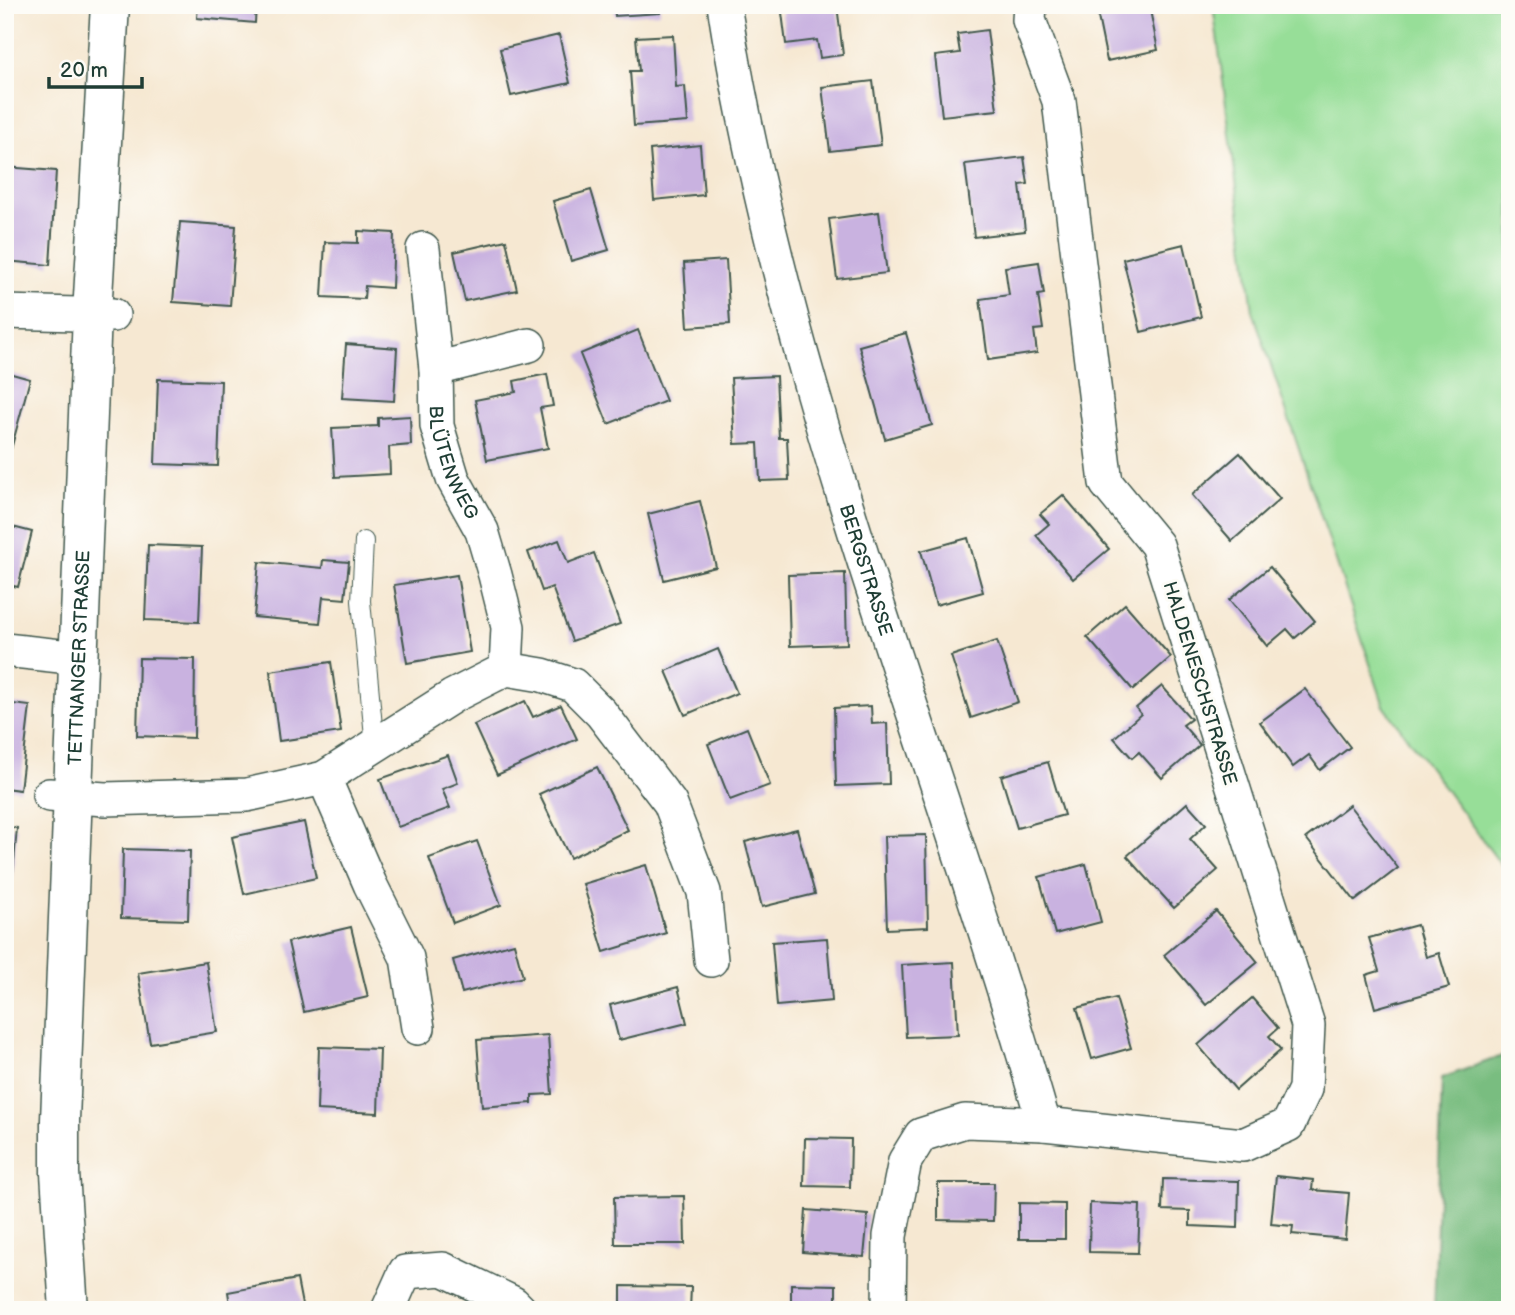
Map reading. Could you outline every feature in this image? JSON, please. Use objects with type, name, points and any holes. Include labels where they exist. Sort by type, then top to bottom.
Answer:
[{"type":"street","name":"TETTNANGER STRASSE","points":[[69,1310],[60,1173],[62,796],[79,658],[102,314],[110,5]]},
{"type":"street","name":"BERGSTRASSE","points":[[724,5],[735,74],[791,309],[852,520],[999,967],[1044,1124]]},
{"type":"street","name":"HALDENESCHSTRASSE","points":[[889,1310],[890,1236],[905,1161],[922,1135],[965,1121],[1044,1124],[1243,1145],[1288,1125],[1305,1089],[1308,1025],[1157,545],[1106,484],[1059,101],[1029,20],[1030,5]]},
{"type":"street","name":"BLÜTENWEG","points":[[423,249],[436,369],[437,426],[453,479],[482,531],[495,575],[508,627],[506,669]]},
{"type":"street","points":[[5,312],[102,314]]},
{"type":"street","points":[[436,369],[529,345]]},
{"type":"street","points":[[5,650],[79,658]]},
{"type":"street","points":[[62,796],[106,799],[247,795],[324,778],[453,696],[506,669],[573,685],[601,713],[670,803],[704,892],[711,960]]},
{"type":"street","points":[[324,778],[370,884],[407,958],[418,1028]]},
{"type":"street","points":[[388,1310],[405,1272],[443,1269],[513,1303],[520,1310]]},
{"type":"lane","points":[[364,541],[361,601],[374,747]]},
{"type":"green space","points":[[1213,5],[1510,5],[1510,877],[1384,706],[1253,311]]},
{"type":"green space","points":[[1510,1053],[1510,1310],[1434,1310],[1442,1078]]},
{"type":"building","points":[[198,5],[256,5],[255,23],[197,18]]},
{"type":"building","points":[[614,5],[660,5],[660,13],[615,16]]},
{"type":"building","points":[[781,5],[837,5],[843,55],[820,58],[817,40],[786,44]]},
{"type":"building","points":[[1129,5],[1149,5],[1158,50],[1107,61],[1097,12]]},
{"type":"building","points":[[987,30],[997,110],[942,116],[935,56],[960,53],[957,34]]},
{"type":"building","points":[[559,35],[570,83],[511,96],[500,49]]},
{"type":"building","points":[[673,35],[676,87],[685,86],[688,122],[634,126],[630,71],[639,71],[636,37]]},
{"type":"building","points":[[873,81],[881,145],[830,151],[822,87]]},
{"type":"building","points":[[700,145],[704,195],[654,200],[650,150]]},
{"type":"building","points":[[1024,157],[1028,184],[1020,185],[1025,231],[974,237],[965,164]]},
{"type":"building","points":[[5,167],[56,171],[50,265],[5,261]]},
{"type":"building","points":[[591,190],[609,250],[571,261],[553,201]]},
{"type":"building","points":[[879,212],[887,273],[837,279],[829,219]]},
{"type":"building","points":[[180,222],[236,226],[230,306],[173,302]]},
{"type":"building","points":[[358,231],[394,233],[392,288],[365,286],[364,299],[322,297],[325,242],[358,243]]},
{"type":"building","points":[[506,240],[517,290],[465,301],[454,252]]},
{"type":"building","points":[[1184,244],[1201,317],[1141,332],[1123,259]]},
{"type":"building","points":[[726,260],[730,324],[688,327],[684,263]]},
{"type":"building","points":[[1039,262],[1044,294],[1038,295],[1043,329],[1034,330],[1037,353],[988,360],[980,299],[1009,295],[1005,267]]},
{"type":"building","points":[[638,330],[666,401],[608,424],[580,354]]},
{"type":"building","points":[[906,333],[932,425],[885,439],[859,346]]},
{"type":"building","points":[[346,344],[397,348],[394,401],[342,398]]},
{"type":"building","points":[[5,372],[30,379],[6,468],[5,468]]},
{"type":"building","points":[[547,374],[553,406],[540,408],[548,448],[487,460],[475,400],[516,392],[514,381]]},
{"type":"building","points":[[776,376],[779,438],[787,438],[789,480],[760,481],[758,443],[735,444],[731,378]]},
{"type":"building","points":[[158,379],[221,381],[218,466],[155,464]]},
{"type":"building","points":[[410,416],[411,445],[389,447],[390,474],[335,477],[332,428],[378,426],[378,418]]},
{"type":"building","points":[[1240,453],[1280,499],[1232,541],[1192,495]]},
{"type":"building","points":[[1063,495],[1109,549],[1073,579],[1036,535],[1049,524],[1040,514]]},
{"type":"building","points":[[700,501],[716,567],[664,580],[648,514]]},
{"type":"building","points":[[5,525],[32,532],[18,587],[5,584]]},
{"type":"building","points":[[968,538],[983,592],[936,605],[921,551]]},
{"type":"building","points":[[559,540],[568,563],[594,553],[620,624],[572,641],[552,587],[542,591],[528,552]]},
{"type":"building","points":[[148,545],[202,547],[199,622],[145,620]]},
{"type":"building","points":[[323,560],[349,562],[345,599],[323,597],[320,623],[254,617],[259,562],[322,568]]},
{"type":"building","points":[[1270,567],[1315,621],[1295,638],[1287,629],[1267,646],[1229,600]]},
{"type":"building","points":[[845,573],[847,644],[790,646],[788,575]]},
{"type":"building","points":[[457,575],[470,652],[407,663],[394,585]]},
{"type":"building","points":[[1125,604],[1171,657],[1133,690],[1087,637]]},
{"type":"building","points":[[997,641],[1018,702],[971,718],[951,656]]},
{"type":"building","points":[[718,649],[737,693],[685,715],[666,671]]},
{"type":"building","points":[[139,658],[195,659],[194,738],[137,736]]},
{"type":"building","points":[[331,662],[341,732],[279,741],[270,671]]},
{"type":"building","points":[[1162,686],[1191,719],[1183,725],[1200,745],[1162,778],[1139,752],[1132,758],[1114,738],[1141,714],[1136,708]]},
{"type":"building","points":[[1305,689],[1350,747],[1320,770],[1309,755],[1293,767],[1260,722]]},
{"type":"building","points":[[525,701],[533,717],[561,705],[577,739],[497,775],[474,725]]},
{"type":"building","points":[[5,703],[30,706],[20,790],[5,788]]},
{"type":"building","points":[[871,706],[872,724],[887,723],[889,784],[836,786],[834,708]]},
{"type":"building","points":[[747,728],[770,785],[730,800],[708,744]]},
{"type":"building","points":[[448,755],[458,783],[442,789],[450,808],[398,827],[380,779]]},
{"type":"building","points":[[1048,762],[1064,815],[1017,828],[1001,776]]},
{"type":"building","points":[[597,767],[628,830],[570,858],[539,794]]},
{"type":"building","points":[[1187,803],[1206,824],[1190,839],[1218,870],[1174,908],[1127,856]]},
{"type":"building","points":[[1349,805],[1398,868],[1355,901],[1306,838]]},
{"type":"building","points":[[304,822],[316,878],[244,894],[232,837]]},
{"type":"building","points":[[5,827],[17,828],[11,895],[5,895]]},
{"type":"building","points":[[797,829],[815,894],[762,907],[745,842]]},
{"type":"building","points":[[926,835],[928,927],[887,929],[884,836]]},
{"type":"building","points":[[477,841],[501,905],[453,923],[429,858]]},
{"type":"building","points":[[123,849],[190,851],[188,920],[121,918]]},
{"type":"building","points":[[1086,864],[1101,922],[1055,934],[1039,877]]},
{"type":"building","points":[[646,865],[666,933],[604,952],[583,884]]},
{"type":"building","points":[[1216,911],[1258,962],[1206,1005],[1164,955]]},
{"type":"building","points":[[1417,925],[1426,957],[1439,953],[1449,987],[1375,1008],[1366,975],[1379,971],[1369,938]]},
{"type":"building","points":[[351,927],[368,997],[304,1012],[288,942]]},
{"type":"building","points":[[827,938],[832,1001],[777,1006],[772,942]]},
{"type":"building","points":[[514,943],[523,977],[462,993],[453,960]]},
{"type":"building","points":[[206,962],[217,1032],[150,1043],[138,973]]},
{"type":"building","points":[[954,962],[958,1035],[906,1037],[902,965]]},
{"type":"building","points":[[678,987],[687,1023],[619,1040],[610,1005]]},
{"type":"building","points":[[1116,998],[1131,1048],[1092,1059],[1077,1008]]},
{"type":"building","points":[[1252,998],[1278,1028],[1269,1036],[1281,1050],[1236,1090],[1198,1045]]},
{"type":"building","points":[[548,1035],[552,1094],[532,1095],[532,1103],[482,1107],[477,1040]]},
{"type":"building","points":[[319,1047],[380,1049],[378,1113],[317,1110]]},
{"type":"building","points":[[805,1138],[851,1139],[850,1187],[804,1186]]},
{"type":"building","points":[[1276,1176],[1313,1180],[1312,1190],[1349,1193],[1345,1239],[1292,1234],[1293,1226],[1271,1224]]},
{"type":"building","points":[[1163,1179],[1239,1181],[1238,1228],[1190,1226],[1190,1211],[1162,1210]]},
{"type":"building","points":[[938,1183],[994,1183],[993,1221],[938,1220]]},
{"type":"building","points":[[684,1196],[685,1244],[615,1244],[614,1197]]},
{"type":"building","points":[[1019,1203],[1065,1204],[1065,1239],[1019,1239]]},
{"type":"building","points":[[1090,1203],[1140,1205],[1138,1253],[1089,1252]]},
{"type":"building","points":[[806,1210],[868,1215],[864,1257],[803,1252]]},
{"type":"building","points":[[297,1279],[303,1310],[231,1310],[228,1292]]},
{"type":"building","points":[[791,1284],[836,1285],[836,1310],[791,1310]]},
{"type":"building","points":[[621,1286],[691,1287],[690,1310],[621,1310]]}]
